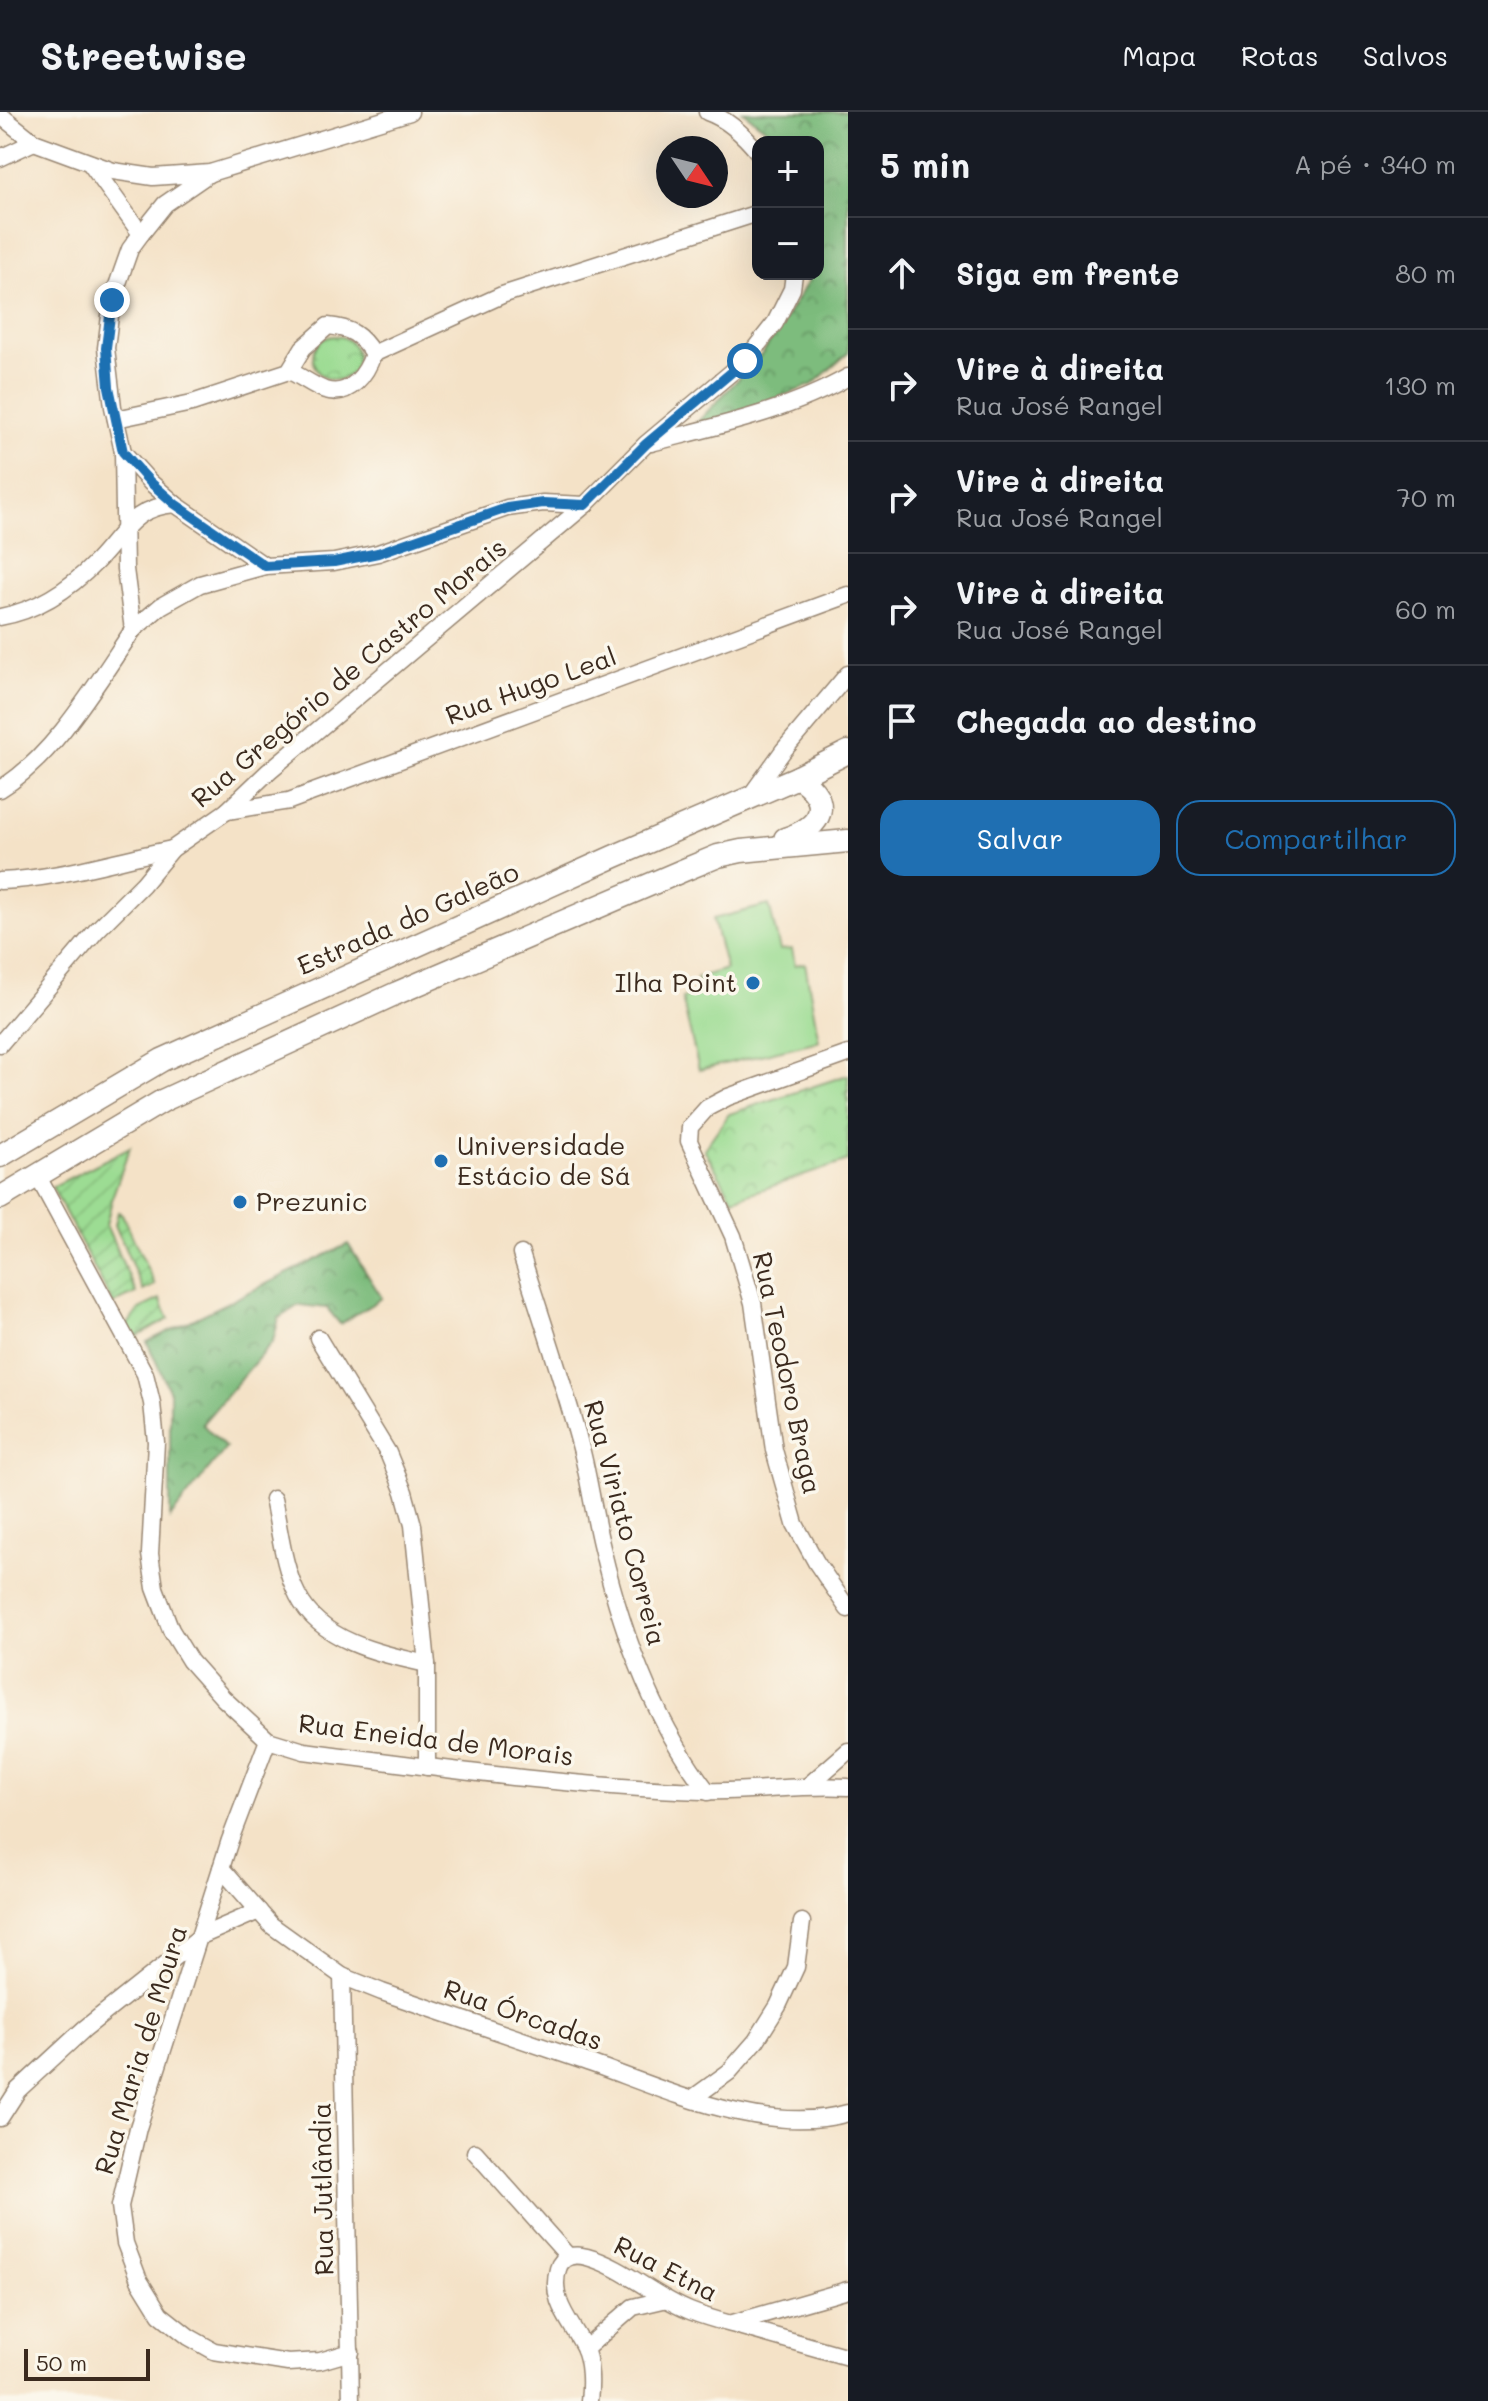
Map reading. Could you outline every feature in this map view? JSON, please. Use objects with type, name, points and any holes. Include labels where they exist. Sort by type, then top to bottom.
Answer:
[{"type":"main road","name":"Estrada do Galeão","points":[[0,1156],[162,1060],[848,752]]},
{"type":"main road","points":[[0,1198],[164,1100],[499,948],[684,870],[718,856],[810,829],[821,810],[819,799],[812,787],[798,777]]},
{"type":"main road","points":[[741,851],[848,841]]},
{"type":"main road","points":[[37,1175],[33,1159],[37,1146],[121,1093],[162,1060]]},
{"type":"street","points":[[0,115],[34,142],[113,171],[153,177],[210,173],[410,112]]},
{"type":"street","points":[[707,112],[717,115],[752,144]]},
{"type":"street","points":[[0,158],[34,142]]},
{"type":"street","points":[[90,163],[141,234]]},
{"type":"street","points":[[133,630],[125,569],[123,452],[109,387],[106,348],[112,300],[130,249],[141,234],[165,204],[210,173]]},
{"type":"street","points":[[289,371],[322,389],[344,389],[356,383],[368,370],[373,354],[502,295],[752,215]]},
{"type":"street","name":"Rua Gregório de Castro Morais","points":[[0,1044],[96,931],[143,884],[172,849],[227,811],[269,771],[585,505],[646,444],[745,361],[775,323],[792,289],[793,280]]},
{"type":"street","points":[[116,419],[192,403],[289,371],[303,348],[328,326],[358,333],[373,354]]},
{"type":"street","points":[[646,444],[822,392],[848,377]]},
{"type":"street","points":[[123,452],[175,504],[265,566]]},
{"type":"street","points":[[0,789],[48,747],[85,701],[133,630],[161,606],[200,584],[265,566],[334,562],[378,553],[507,508],[543,503],[585,505]]},
{"type":"street","points":[[0,617],[20,613],[55,598],[146,511],[156,506],[175,504]]},
{"type":"street","name":"Rua Hugo Leal","points":[[227,811],[289,801],[848,595]]},
{"type":"street","points":[[749,798],[783,751],[848,674]]},
{"type":"street","points":[[269,771],[271,784],[277,793],[289,801]]},
{"type":"street","points":[[0,881],[29,880],[85,870],[172,849]]},
{"type":"street","points":[[126,858],[141,870],[143,884]]},
{"type":"street","name":"Rua Teodoro Braga","points":[[848,1054],[728,1097],[707,1108],[690,1127],[689,1141],[733,1236],[753,1303],[774,1450],[795,1524],[848,1609]]},
{"type":"street","name":"Rua Eneida de Morais","points":[[37,1175],[145,1374],[156,1442],[150,1554],[155,1588],[171,1630],[190,1661],[223,1698],[268,1740],[304,1751],[601,1785],[708,1792],[809,1785],[848,1787]]},
{"type":"street","name":"Rua Viriato Correia","points":[[521,1254],[582,1453],[602,1550],[624,1624],[652,1698],[688,1766],[708,1792]]},
{"type":"street","points":[[318,1338],[388,1453],[413,1525],[427,1664],[427,1767]]},
{"type":"street","points":[[273,1499],[290,1573],[297,1594],[308,1612],[329,1630],[359,1645],[427,1664]]},
{"type":"street","name":"Rua Maria de Moura","points":[[268,1740],[221,1868],[138,2128],[120,2206],[125,2243],[139,2280],[160,2314],[189,2337],[214,2351],[288,2363],[320,2361],[351,2352]]},
{"type":"street","points":[[809,1785],[848,1751]]},
{"type":"street","name":"Rua Órcadas","points":[[221,1868],[271,1925],[342,1976],[382,1992],[748,2114],[785,2119],[848,2113]]},
{"type":"street","points":[[0,2118],[18,2090],[48,2061],[201,1936],[259,1911]]},
{"type":"street","points":[[693,2098],[729,2072],[756,2041],[778,2006],[796,1967],[802,1922]]},
{"type":"street","name":"Rua Jutlândia","points":[[342,1976],[351,2401]]},
{"type":"street","points":[[475,2152],[568,2256],[557,2270],[556,2295],[565,2319],[585,2349],[591,2385],[589,2401]]},
{"type":"street","name":"Rua Etna","points":[[568,2256],[577,2255],[606,2263],[663,2300],[691,2312],[848,2357]]},
{"type":"street","points":[[731,2324],[848,2290]]},
{"type":"street","points":[[585,2349],[633,2307],[663,2300]]},
{"type":"green space","points":[[743,112],[848,112],[848,353],[812,385],[690,430],[763,353],[809,280],[824,280],[824,136],[776,136]]},
{"type":"green space","points":[[335,336],[350,343],[357,358],[350,373],[335,380],[320,373],[313,358],[320,343]]},
{"type":"green space","name":"Ilha Point","points":[[769,905],[780,950],[792,949],[795,965],[805,963],[819,1041],[699,1070],[682,998],[701,994],[697,978],[726,969],[713,919]]},
{"type":"green space","points":[[848,1075],[848,1161],[733,1199],[704,1149],[729,1114]]},
{"type":"green space","points":[[130,1147],[106,1225],[136,1293],[113,1304],[52,1187]]},
{"type":"green space","points":[[118,1212],[122,1214],[155,1285],[143,1291],[115,1225]]},
{"type":"green space","points":[[348,1244],[382,1298],[340,1324],[327,1308],[299,1305],[279,1318],[273,1341],[202,1424],[226,1448],[170,1518],[170,1392],[147,1342]]},
{"type":"green space","points":[[160,1299],[169,1319],[131,1340],[124,1330],[139,1309]]},
{"type":"place","name":"Ilha Point","points":[[753,983]]},
{"type":"place","name":"Universidade Estácio de Sá","points":[[441,1161]]},
{"type":"place","name":"Prezunic","points":[[240,1202]]},
{"type":"route","points":[[112,300],[106,348],[109,387],[123,452],[175,504],[265,566],[334,562],[378,553],[507,508],[543,503],[585,505],[646,444],[745,361]]}]
